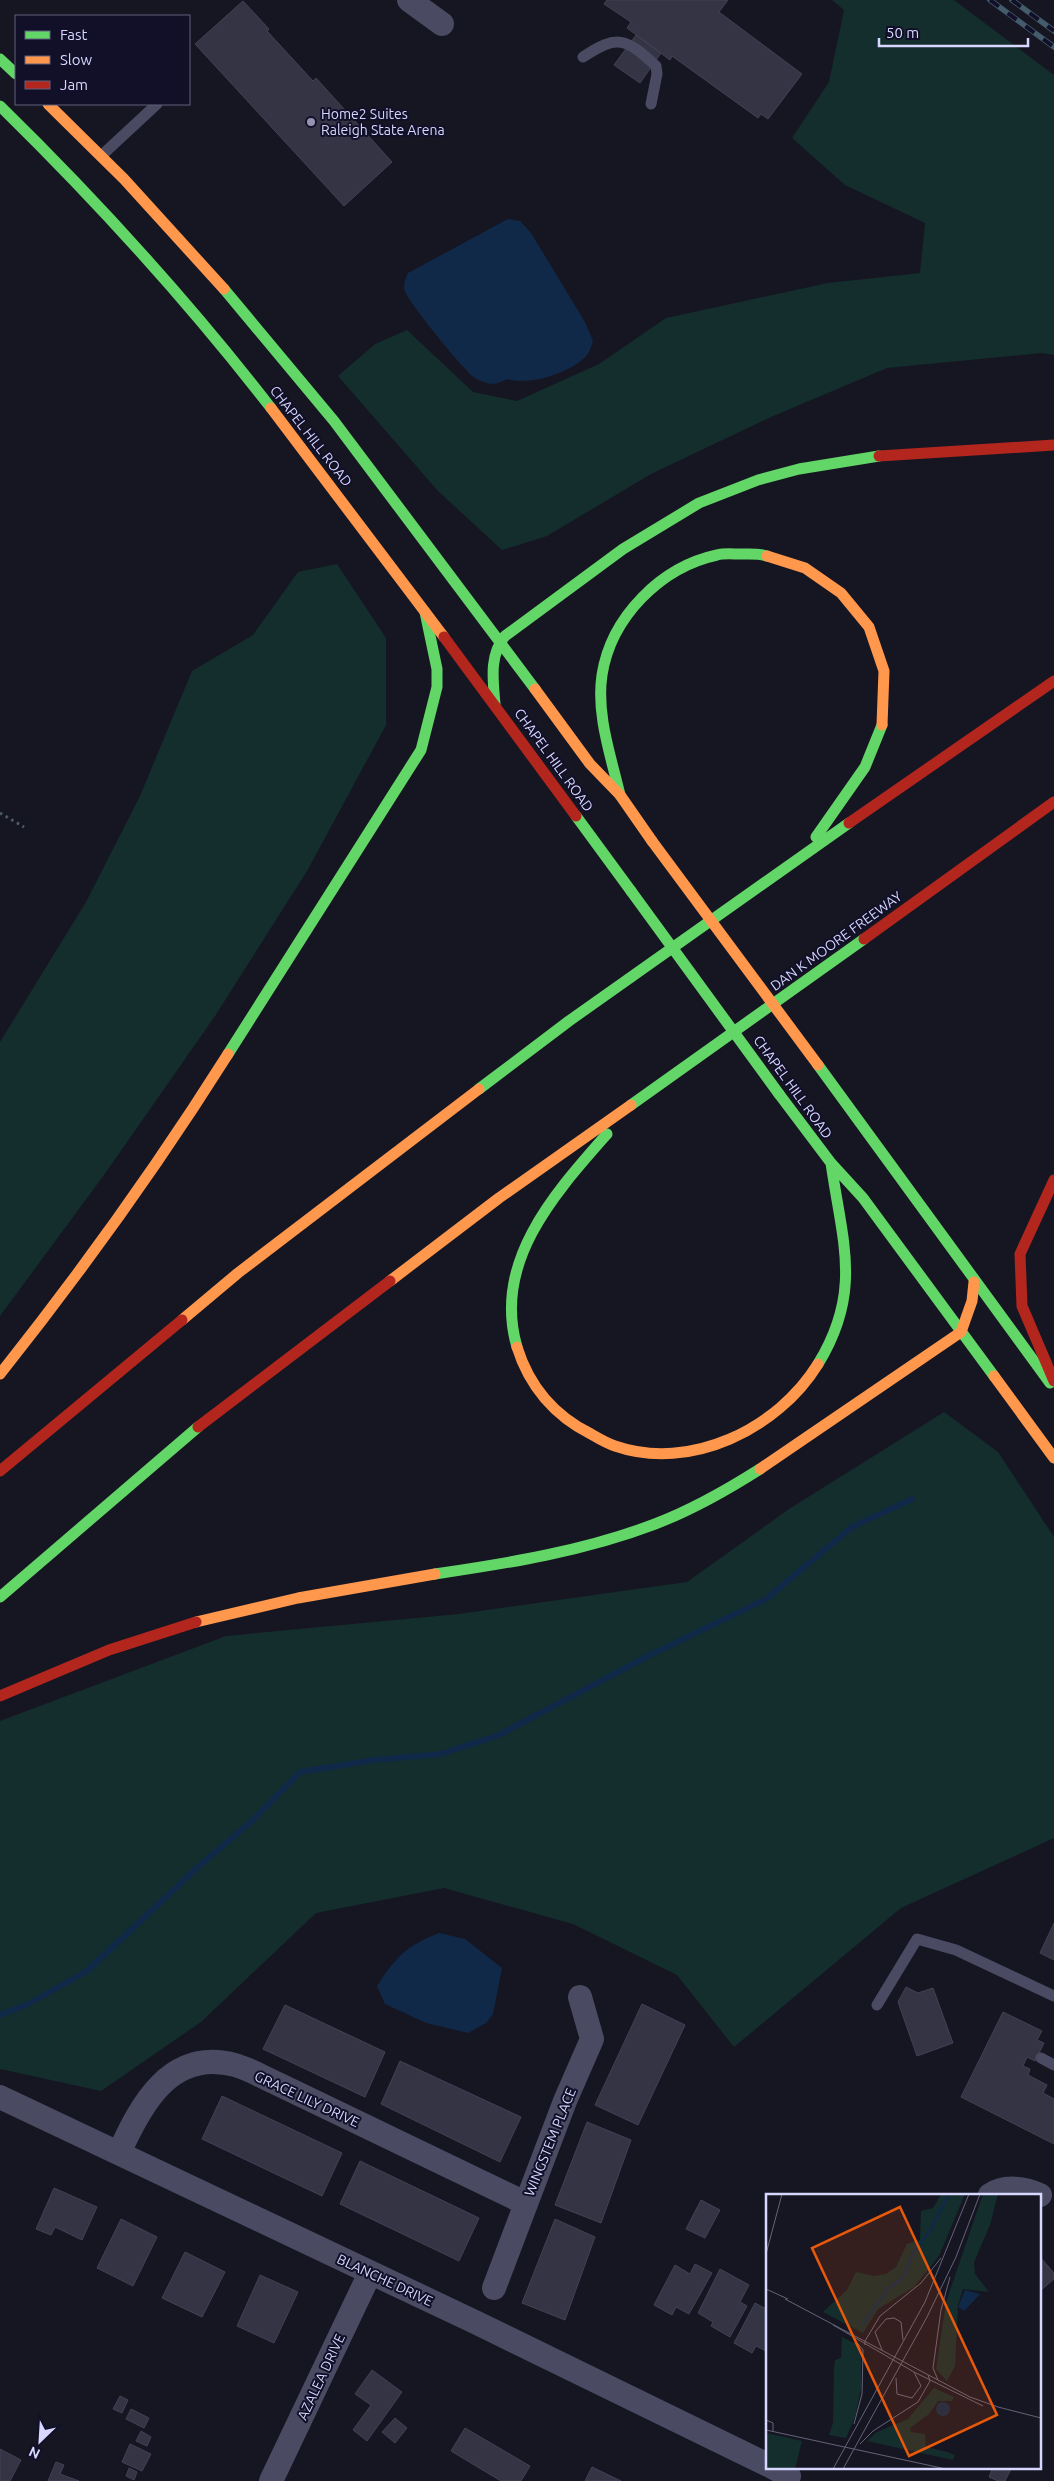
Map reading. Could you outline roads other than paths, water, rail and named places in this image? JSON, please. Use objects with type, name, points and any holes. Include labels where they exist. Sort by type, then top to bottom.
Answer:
[{"type":"main road","points":[[0,59],[15,73]]},
{"type":"main road","name":"CHAPEL HILL ROAD","points":[[49,105],[155,211],[286,359],[501,641],[590,764],[620,795],[974,1282],[1054,1388]]},
{"type":"main road","name":"CHAPEL HILL ROAD","points":[[0,106],[58,162],[185,302],[280,418],[494,704],[779,1094],[831,1163],[863,1198],[1054,1458]]},
{"type":"main road","points":[[494,704],[492,672],[501,641],[636,540],[697,505],[752,482],[803,469],[841,462],[912,454],[1054,446]]},
{"type":"main road","points":[[620,795],[604,727],[602,676],[614,634],[628,612],[644,593],[661,578],[680,566],[706,557],[733,551],[756,553],[791,562],[829,582],[855,607],[868,625],[876,643],[884,679],[885,702],[882,721],[868,761],[806,852]]},
{"type":"main road","points":[[0,1374],[72,1283],[126,1208],[421,750],[437,687],[437,668],[426,612]]},
{"type":"main road","points":[[0,1471],[238,1273],[569,1021],[806,852],[1054,681]]},
{"type":"main road","name":"DAN K MOORE FREEWAY","points":[[634,1103],[1054,802]]},
{"type":"main road","points":[[634,1103],[566,1182],[537,1222],[521,1255],[512,1289],[516,1344],[522,1363],[539,1393],[565,1419],[581,1430],[617,1446],[644,1451],[674,1452],[719,1444],[737,1438],[755,1428],[787,1404],[816,1371],[835,1334],[845,1299],[846,1256],[831,1163]]},
{"type":"main road","points":[[0,1597],[188,1435],[499,1198],[634,1103]]},
{"type":"main road","points":[[1054,1180],[1020,1254],[1022,1306],[1054,1381]]},
{"type":"main road","points":[[0,1696],[69,1665],[148,1636],[238,1610],[350,1588],[535,1558],[605,1541],[655,1524],[703,1504],[749,1478],[961,1332],[972,1301],[974,1282]]},
{"type":"street","points":[[409,0],[442,24]]},
{"type":"street","name":"WINGSTEM PLACE","points":[[494,2288],[565,2101],[592,2039],[580,1997]]},
{"type":"street","name":"GRACE LILY DRIVE","points":[[119,2153],[139,2112],[149,2096],[162,2082],[183,2068],[202,2062],[219,2062],[237,2065],[526,2203]]},
{"type":"street","name":"BLANCHE DRIVE","points":[[0,2098],[119,2153],[766,2464]]},
{"type":"street","points":[[992,2193],[1013,2188],[1036,2194]]},
{"type":"street","points":[[1042,2196],[1054,2201]]},
{"type":"street","name":"AZALEA DRIVE","points":[[271,2481],[370,2273]]},
{"type":"lane","points":[[583,57],[612,40],[624,43],[636,50],[656,66],[657,74],[651,104]]},
{"type":"lane","points":[[101,156],[156,105]]},
{"type":"lane","points":[[877,2005],[916,1939],[956,1950],[1054,1996]]},
{"type":"lane","points":[[1041,2058],[1054,2065]]},
{"type":"water","points":[[508,219],[520,221],[531,233],[585,322],[593,341],[587,355],[561,372],[527,381],[507,379],[491,384],[475,378],[461,364],[408,298],[404,284],[408,273]]},
{"type":"water","points":[[439,1933],[465,1939],[502,1968],[493,2014],[486,2023],[468,2033],[426,2023],[385,2004],[377,1986],[396,1960],[410,1948]]},
{"type":"waterway","points":[[0,2015],[28,2004],[87,1971],[198,1867],[254,1819],[300,1772],[374,1760],[441,1754],[499,1735],[648,1656],[766,1599],[852,1527],[912,1499]]},
{"type":"railway","points":[[990,0],[1054,47]]},
{"type":"railway","points":[[1012,0],[1054,31]]},
{"type":"place","name":"Home2 Suites Raleigh State Arena","points":[[311,122]]}]
